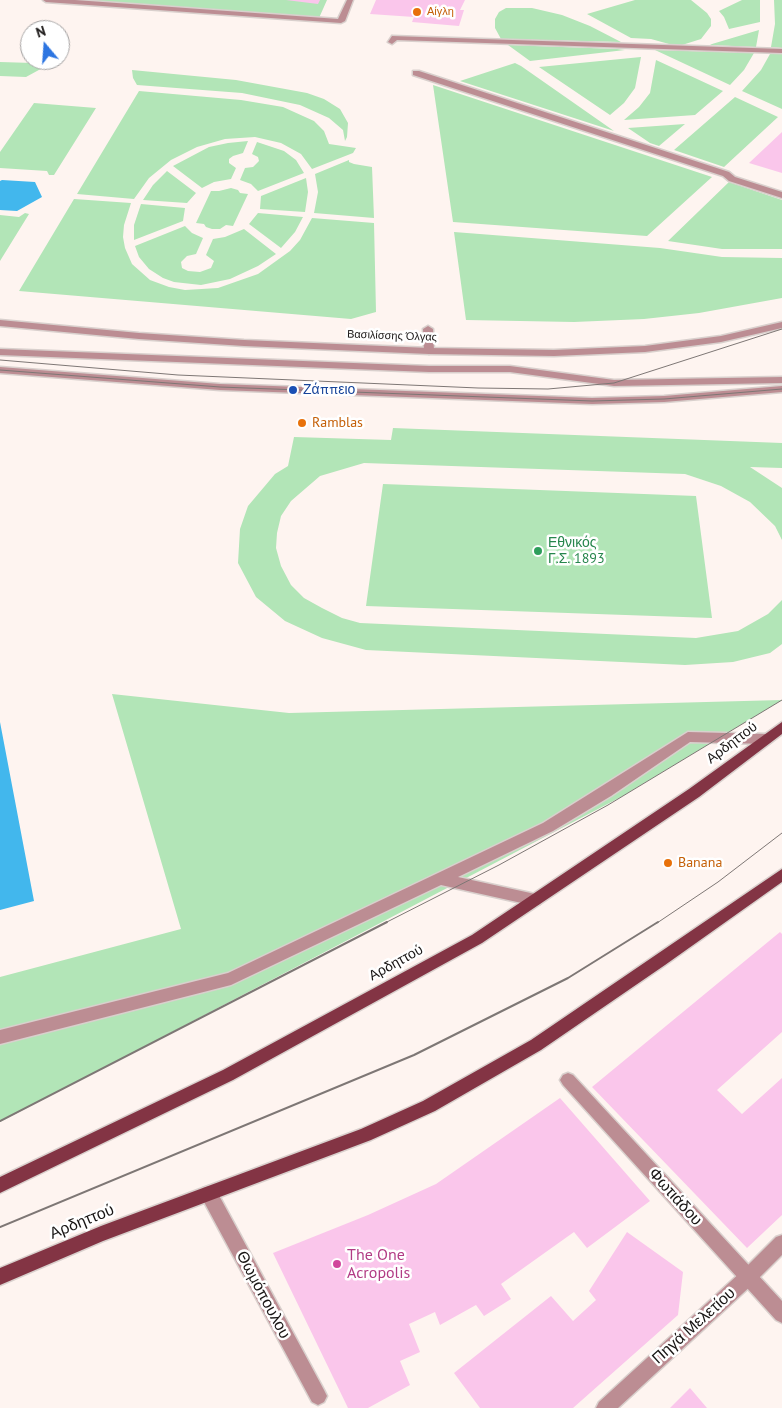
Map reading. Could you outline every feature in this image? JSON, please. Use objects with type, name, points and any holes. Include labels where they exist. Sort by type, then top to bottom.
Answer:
[{"type":"main road","name":"Αρδηττού","points":[[0,1185],[228,1075],[477,939],[694,793],[782,727]]},
{"type":"main road","name":"Αρδηττού","points":[[0,1277],[101,1234],[365,1135],[429,1106],[536,1045],[782,875]]},
{"type":"street","points":[[46,0],[341,21],[350,0]]},
{"type":"street","points":[[392,42],[395,38],[782,51]]},
{"type":"street","points":[[416,73],[726,174],[732,178],[782,195]]},
{"type":"street","name":"Βασιλίσσης Όλγας","points":[[0,323],[139,336],[429,351],[554,353],[645,349],[721,338],[782,325]]},
{"type":"street","points":[[428,328],[429,351]]},
{"type":"street","points":[[0,352],[429,370],[510,369],[614,383],[781,386]]},
{"type":"street","points":[[0,370],[211,387],[535,400],[646,400],[781,386]]},
{"type":"street","points":[[0,1037],[231,979],[548,827],[606,792],[688,737],[766,739]]},
{"type":"street","points":[[442,879],[534,900]]},
{"type":"street","name":"Φωτιάδου","points":[[568,1080],[782,1314]]},
{"type":"street","name":"Θωμόπουλου","points":[[209,1194],[318,1396]]},
{"type":"street","name":"Πηγά Μελετίου","points":[[605,1408],[748,1277],[782,1243]]},
{"type":"green space","points":[[51,0],[327,0],[319,18]]},
{"type":"green space","points":[[635,0],[691,0],[707,13],[711,19],[711,26],[701,39],[682,45],[669,44],[651,39],[631,38],[587,14]]},
{"type":"green space","points":[[742,0],[760,0],[760,22],[729,29],[719,11]]},
{"type":"green space","points":[[774,0],[782,0],[782,48],[771,47],[775,24]]},
{"type":"green space","points":[[506,8],[532,8],[562,15],[590,26],[621,42],[501,39],[495,28],[495,19],[499,12]]},
{"type":"green space","points":[[759,30],[756,47],[710,45],[712,44]]},
{"type":"green space","points":[[508,45],[617,49],[625,50],[530,61]]},
{"type":"green space","points":[[655,50],[754,53],[744,70],[730,85]]},
{"type":"green space","points":[[770,54],[782,54],[782,109],[742,91],[761,70]]},
{"type":"green space","points":[[641,57],[635,88],[624,103],[610,115],[539,67]]},
{"type":"green space","points":[[656,60],[723,91],[695,115],[624,120],[639,107],[650,93]]},
{"type":"green space","points":[[0,62],[20,63],[20,70],[39,70],[26,77],[0,76]]},
{"type":"green space","points":[[515,63],[521,66],[614,131],[460,81]]},
{"type":"green space","points":[[132,70],[236,80],[307,93],[324,99],[340,109],[348,123],[347,137],[345,141],[343,130],[329,118],[300,105],[242,93],[137,85],[133,78]]},
{"type":"green space","points":[[433,85],[712,177],[647,236],[453,222]]},
{"type":"green space","points":[[139,91],[241,100],[283,107],[314,121],[324,131],[329,144],[356,148],[353,153],[312,169],[301,154],[281,143],[255,137],[225,139],[197,147],[171,160],[149,178],[134,199],[77,194]]},
{"type":"green space","points":[[735,97],[778,117],[724,167],[674,150]]},
{"type":"green space","points":[[34,103],[96,108],[54,175],[49,175],[47,171],[0,168],[0,152]]},
{"type":"green space","points":[[685,124],[659,146],[650,143],[628,128]]},
{"type":"green space","points":[[248,141],[243,153],[229,159],[229,163],[236,168],[231,179],[214,182],[202,188],[173,166],[209,147]]},
{"type":"green space","points":[[257,142],[284,151],[296,160],[304,173],[258,191],[251,184],[240,180],[245,168],[253,167],[259,161],[258,157],[252,154]]},
{"type":"green space","points":[[349,160],[349,162],[354,164],[372,167],[374,218],[314,213],[318,192],[315,174]]},
{"type":"green space","points":[[167,171],[196,193],[187,203],[143,200],[153,185]]},
{"type":"green space","points":[[306,178],[308,192],[305,212],[260,209],[261,196]]},
{"type":"green space","points":[[729,182],[782,200],[782,249],[722,249],[668,241]]},
{"type":"green space","points":[[231,188],[238,190],[240,193],[248,194],[233,226],[226,225],[220,229],[212,229],[204,224],[196,223],[211,191]]},
{"type":"green space","points":[[74,199],[131,203],[124,225],[123,237],[125,248],[132,264],[150,280],[169,287],[185,290],[218,288],[258,274],[290,251],[300,240],[312,218],[374,223],[376,312],[351,319],[19,291]]},
{"type":"green space","points":[[141,204],[185,208],[183,221],[134,240],[134,225]]},
{"type":"green space","points":[[25,213],[29,214],[0,261],[0,215],[19,217]]},
{"type":"green space","points":[[258,213],[303,217],[295,232],[281,248],[249,224]]},
{"type":"green space","points":[[185,226],[192,233],[203,238],[196,254],[187,256],[181,262],[182,268],[188,271],[200,272],[211,268],[214,261],[206,255],[213,239],[225,237],[244,229],[276,254],[258,266],[230,279],[201,285],[174,282],[163,278],[149,269],[139,257],[135,246]]},
{"type":"green space","points":[[454,232],[660,248],[722,257],[782,258],[782,298],[699,313],[644,319],[574,322],[466,320]]},
{"type":"green space","points":[[393,428],[782,443],[782,468],[750,467],[782,488],[782,540],[775,526],[750,502],[721,486],[685,474],[364,463],[320,476],[291,501],[281,516],[276,548],[281,566],[291,585],[304,598],[322,608],[342,618],[360,623],[696,638],[738,631],[768,614],[782,600],[782,644],[770,653],[733,662],[685,665],[366,650],[322,638],[285,621],[256,597],[238,563],[240,529],[248,506],[275,474],[288,466],[294,437],[391,440]]},
{"type":"green space","name":"Εθνικός Γ.Σ. 1893","points":[[383,484],[696,496],[712,618],[366,606]]},
{"type":"green space","points":[[112,694],[289,713],[782,700],[621,797],[0,1122],[0,977],[181,929]]},
{"type":"water","points":[[0,181],[35,182],[42,197],[17,211],[0,210]]},
{"type":"water","points":[[0,722],[34,901],[0,910]]},
{"type":"building","points":[[286,0],[320,0],[318,4]]},
{"type":"building","name":"Αίγλη","points":[[376,0],[465,0],[460,10],[464,10],[459,26],[412,22],[414,17],[370,14]]},
{"type":"building","points":[[782,132],[782,173],[749,163]]},
{"type":"building","points":[[780,932],[782,934],[782,1032],[717,1090],[742,1114],[782,1078],[782,1215],[747,1248],[592,1087]]},
{"type":"building","points":[[560,1098],[650,1201],[587,1248],[574,1232],[501,1284],[511,1299],[484,1316],[476,1305],[440,1325],[435,1312],[409,1324],[420,1352],[400,1361],[410,1385],[368,1408],[348,1408],[273,1253],[368,1215],[436,1184]]},
{"type":"building","points":[[627,1232],[683,1272],[678,1315],[573,1408],[480,1408],[454,1373],[551,1296],[573,1321],[596,1300],[589,1291]]},
{"type":"building","points":[[690,1388],[707,1408],[670,1408]]},
{"type":"tram line","points":[[0,360],[178,375],[478,388],[548,389],[614,383],[782,329]]},
{"type":"tram line","points":[[0,370],[220,387],[592,401],[664,399],[782,389]]},
{"type":"tram line","points":[[385,923],[499,865],[608,805],[782,700]]},
{"type":"tram line","points":[[657,923],[718,882],[782,833]]},
{"type":"tram line","points":[[0,1121],[387,922]]},
{"type":"tram line","points":[[0,1227],[414,1055],[568,978],[658,922]]},
{"type":"place","name":"Αίγλη","points":[[417,12]]},
{"type":"place","name":"Ζάππειο","points":[[293,390]]},
{"type":"place","name":"Ramblas","points":[[302,423]]},
{"type":"place","name":"Εθνικός Γ.Σ. 1893","points":[[538,551]]},
{"type":"place","name":"Banana","points":[[668,863]]},
{"type":"place","name":"The One Acropolis","points":[[337,1264]]}]
